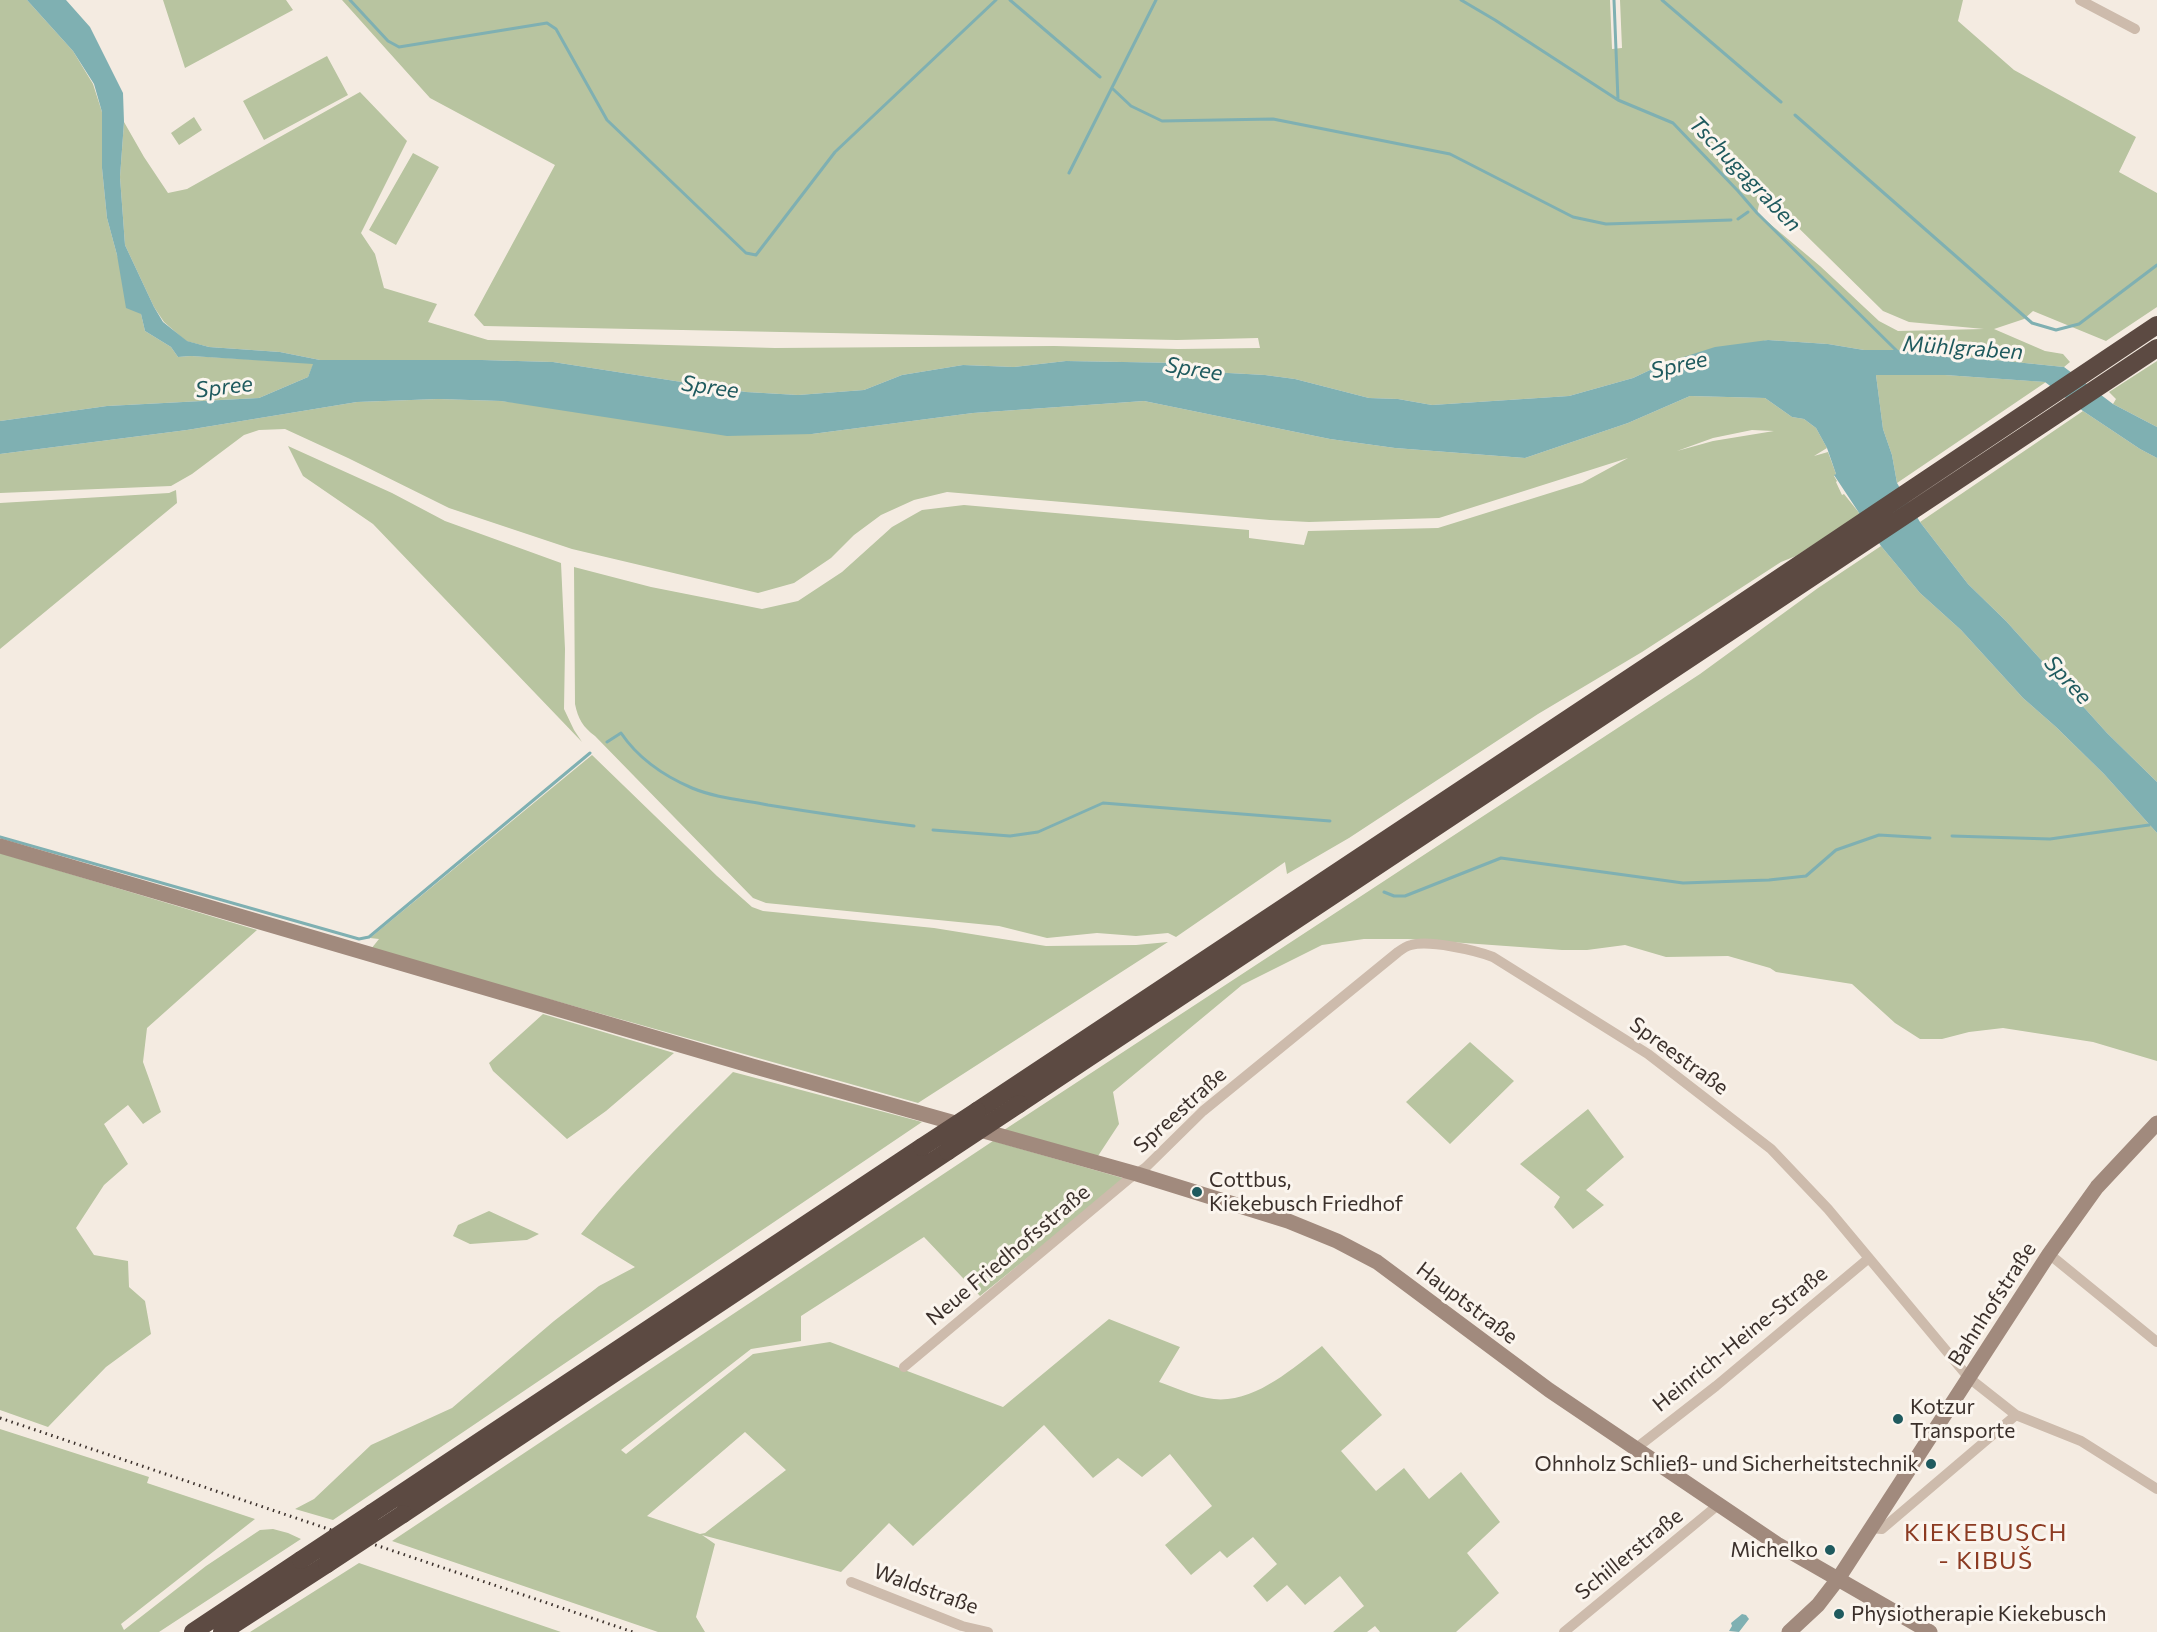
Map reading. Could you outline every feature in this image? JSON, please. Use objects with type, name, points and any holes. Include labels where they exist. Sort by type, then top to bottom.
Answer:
[{"type":"highway","points":[[222,1632],[1019,1104],[1850,542],[2157,325]]},
{"type":"highway","points":[[193,1632],[977,1111],[1850,542],[2157,348]]},
{"type":"street","points":[[2080,0],[2135,28]]},
{"type":"street","name":"Hauptstraße","points":[[0,846],[733,1061],[1137,1174],[1288,1221],[1358,1251],[1394,1274],[1510,1362],[1635,1449],[1777,1544],[1838,1579]]},
{"type":"street","name":"Spreestraße","points":[[1137,1174],[1203,1111],[1389,959],[1410,945],[1422,944],[1476,951],[1492,957],[1648,1054],[1771,1149],[1828,1209],[1969,1378],[2016,1415],[2081,1441],[2157,1488]]},
{"type":"street","name":"Bahnhofstraße","points":[[1789,1632],[1818,1605],[1838,1579],[2049,1254],[2097,1187],[2157,1123]]},
{"type":"street","name":"Neue Friedhofsstraße","points":[[904,1367],[1137,1174]]},
{"type":"street","points":[[2049,1254],[2155,1338]]},
{"type":"street","name":"Heinrich-Heine-Straße","points":[[1635,1449],[1716,1386],[1869,1258]]},
{"type":"street","points":[[1870,1528],[1882,1529],[2016,1415]]},
{"type":"street","name":"Schillerstraße","points":[[1564,1632],[1719,1505]]},
{"type":"street","points":[[1838,1579],[1930,1632]]},
{"type":"street","name":"Waldstraße","points":[[850,1582],[962,1626],[988,1632]]},
{"type":"green space","points":[[0,0],[27,0],[73,51],[93,84],[102,112],[102,168],[107,218],[117,255],[141,314],[145,331],[171,347],[178,357],[314,363],[308,377],[259,398],[107,406],[0,421]]},
{"type":"green space","points":[[163,0],[286,0],[293,10],[185,68]]},
{"type":"green space","points":[[342,0],[1610,0],[1612,49],[1622,48],[1620,0],[1963,0],[1958,21],[2014,70],[2136,137],[2119,172],[2157,193],[2157,307],[2106,341],[2033,311],[2024,319],[1994,329],[2045,351],[2063,354],[2070,362],[2064,367],[1768,340],[1665,363],[1633,378],[1569,396],[1432,405],[1398,399],[1369,398],[1295,379],[1210,372],[1181,363],[1066,361],[1014,367],[963,365],[902,375],[864,390],[798,395],[746,392],[553,362],[320,360],[280,352],[209,347],[186,341],[164,322],[154,307],[125,245],[120,177],[124,122],[168,193],[187,189],[360,92],[407,141],[361,233],[375,254],[384,288],[437,304],[428,322],[488,340],[775,348],[1054,346],[1260,348],[1258,338],[1177,340],[484,326],[474,315],[555,165],[430,98]],"holes":[[[1762,192],[1883,311],[1909,322],[1984,329],[1898,331],[1879,321],[1820,266],[1757,213]]]},
{"type":"green space","points":[[327,56],[348,95],[264,140],[243,101]]},
{"type":"green space","points":[[194,117],[202,130],[179,145],[171,133]]},
{"type":"green space","points":[[413,153],[439,167],[396,245],[369,230]]},
{"type":"green space","points":[[2157,361],[2157,427],[2113,404],[2116,399],[2109,392]]},
{"type":"green space","points":[[1876,375],[1945,375],[2046,382],[1897,483],[1892,455],[1883,429]]},
{"type":"green space","points":[[1690,396],[1765,398],[1792,417],[1804,419],[1816,428],[1827,448],[1814,456],[1828,452],[1842,495],[1844,494],[1860,514],[1642,652],[1538,714],[1349,838],[1287,874],[1285,862],[1176,937],[1168,933],[1136,936],[1097,933],[1047,938],[999,926],[766,903],[753,898],[587,729],[579,718],[575,704],[574,567],[651,587],[762,609],[798,601],[842,572],[892,527],[922,510],[964,505],[1249,530],[1249,538],[1304,545],[1308,531],[1438,528],[1582,483],[1628,458],[1439,518],[1309,522],[1270,520],[947,492],[914,500],[881,515],[854,535],[831,558],[794,583],[758,593],[572,549],[449,508],[285,429],[259,430],[244,435],[192,474],[171,486],[0,493],[0,454],[187,430],[357,402],[438,399],[501,401],[812,434],[973,413],[1144,401],[1330,439],[1395,448],[1525,458],[1628,423]],"holes":[[[1752,430],[1774,431],[1713,441],[1677,451],[1713,438]]]},
{"type":"green space","points":[[2083,411],[2157,458],[2157,782],[2107,733],[2006,621],[1968,584],[1920,522]]},
{"type":"green space","points":[[288,446],[392,493],[445,521],[561,563],[565,649],[564,709],[582,742],[373,524],[303,476]]},
{"type":"green space","points":[[176,490],[177,503],[0,649],[0,503],[169,493]]},
{"type":"green space","points":[[1881,546],[1920,593],[1961,630],[2023,698],[2104,774],[2157,833],[2157,1061],[2093,1042],[2003,1028],[1969,1032],[1942,1039],[1920,1039],[1895,1023],[1852,984],[1776,972],[1770,968],[1728,956],[1666,957],[1625,945],[1587,950],[1562,950],[1408,939],[1364,939],[1322,945],[1242,985],[1113,1092],[1119,1124],[1098,1156],[1001,1132],[1700,674],[1818,588]]},
{"type":"green space","points":[[592,755],[717,876],[752,907],[763,911],[934,928],[1046,946],[1136,945],[1168,942],[918,1103],[371,949],[379,939],[370,938]]},
{"type":"green space","points":[[0,853],[257,930],[147,1028],[143,1062],[161,1112],[143,1124],[128,1105],[104,1124],[128,1164],[104,1185],[76,1228],[94,1255],[128,1261],[129,1287],[145,1301],[151,1334],[106,1367],[48,1427],[0,1410]]},
{"type":"green space","points":[[543,1014],[674,1053],[606,1111],[567,1139],[493,1071],[489,1063]]},
{"type":"green space","points":[[1470,1042],[1514,1081],[1450,1144],[1406,1102]]},
{"type":"green space","points":[[733,1072],[922,1122],[333,1520],[295,1509],[314,1499],[371,1445],[452,1408],[554,1321],[599,1286],[635,1267],[581,1234],[636,1171]]},
{"type":"green space","points":[[1588,1109],[1624,1157],[1586,1190],[1604,1205],[1573,1229],[1554,1207],[1560,1197],[1520,1164]]},
{"type":"green space","points":[[993,1141],[1126,1179],[980,1296],[924,1237],[801,1316],[801,1341],[751,1349],[621,1450],[626,1454],[753,1354],[830,1342],[1003,1407],[1109,1319],[1180,1347],[1159,1382],[1207,1398],[1239,1397],[1254,1392],[1283,1375],[1322,1346],[1382,1415],[1341,1451],[1376,1491],[1404,1468],[1429,1499],[1461,1472],[1500,1522],[1467,1553],[1499,1593],[1456,1632],[1380,1632],[1375,1626],[1367,1632],[1333,1632],[1364,1606],[1340,1576],[1305,1605],[1287,1585],[1267,1602],[1253,1586],[1277,1564],[1253,1537],[1227,1558],[1220,1551],[1191,1575],[1165,1545],[1212,1506],[1170,1454],[1142,1477],[1118,1458],[1093,1478],[1044,1425],[913,1546],[889,1523],[841,1572],[702,1535],[715,1544],[696,1617],[705,1632],[658,1632],[392,1541]],"holes":[[[745,1432],[786,1470],[705,1533],[700,1534],[647,1516]]]},
{"type":"green space","points":[[489,1211],[539,1234],[527,1240],[470,1244],[453,1236],[458,1225]]},
{"type":"green space","points":[[0,1429],[149,1477],[147,1483],[255,1519],[121,1624],[124,1630],[206,1566],[260,1530],[273,1529],[301,1539],[159,1632],[0,1632]]},
{"type":"green space","points":[[359,1563],[561,1632],[250,1632]]},
{"type":"water","name":"Spree","points":[[27,0],[66,0],[90,27],[123,93],[124,122],[120,177],[125,245],[163,322],[187,341],[209,347],[280,352],[320,360],[553,362],[746,392],[798,395],[864,390],[902,375],[963,365],[1014,367],[1066,361],[1181,363],[1210,372],[1295,379],[1369,398],[1398,399],[1432,405],[1569,396],[1633,378],[1665,363],[1715,347],[1768,340],[2064,367],[2113,404],[2157,427],[2157,458],[2083,411],[2045,382],[1945,375],[1876,375],[1883,429],[1892,455],[1897,483],[1920,522],[1968,584],[2006,621],[2107,733],[2157,782],[2157,833],[2104,774],[2023,698],[1961,630],[1920,593],[1881,546],[1834,475],[1836,474],[1827,448],[1816,428],[1804,419],[1792,417],[1765,398],[1690,396],[1628,423],[1525,458],[1395,448],[1330,439],[1144,401],[973,413],[812,434],[727,436],[501,401],[438,399],[357,402],[187,430],[0,454],[0,421],[107,406],[259,398],[308,377],[313,364],[178,357],[171,347],[145,331],[141,314],[126,308],[117,255],[107,218],[102,168],[102,112],[94,84],[73,51]]},
{"type":"water","points":[[1742,1614],[1749,1619],[1739,1632],[1729,1631],[1731,1623]]},
{"type":"waterway","points":[[350,0],[388,41],[399,47],[547,23],[556,29],[607,120],[746,253],[756,255],[835,152],[996,0]]},
{"type":"waterway","points":[[1010,0],[1100,77]]},
{"type":"waterway","points":[[1069,173],[1156,0]]},
{"type":"waterway","points":[[1461,0],[1618,100]]},
{"type":"waterway","name":"Tschugagraben","points":[[1614,0],[1618,100],[1673,123],[1757,213],[1898,352]]},
{"type":"waterway","points":[[1662,0],[1781,102]]},
{"type":"waterway","points":[[1113,89],[1131,106],[1162,121],[1273,119],[1450,154],[1573,217],[1606,224],[1731,220]]},
{"type":"waterway","points":[[1795,115],[2032,323],[2056,330],[2079,324],[2157,265]]},
{"type":"waterway","points":[[1738,219],[1748,212]]},
{"type":"waterway","points":[[607,742],[621,733],[635,750],[662,772],[692,788],[710,794],[805,811],[914,826]]},
{"type":"waterway","points":[[0,837],[359,939],[369,937],[590,753]]},
{"type":"waterway","points":[[933,830],[1010,836],[1038,832],[1103,803],[1330,821]]},
{"type":"waterway","points":[[1952,836],[2050,839],[2149,825]]},
{"type":"waterway","points":[[1384,892],[1394,896],[1405,896],[1501,858],[1683,883],[1769,880],[1806,876],[1836,850],[1879,835],[1930,838]]},
{"type":"railway","points":[[0,1418],[633,1632]]},
{"type":"place","name":"Cottbus, Kiekebusch Friedhof","points":[[1197,1192]]},
{"type":"place","name":"Kotzur Transporte","points":[[1898,1419]]},
{"type":"place","name":"Ohnholz Schließ- und Sicherheitstechnik","points":[[1931,1464]]},
{"type":"place","name":"Michelko","points":[[1830,1550]]},
{"type":"place","name":"Physiotherapie Kiekebusch","points":[[1839,1614]]},
{"type":"district","name":"KIEKEBUSCH - KIBUŠ","points":[[1986,1547]]},
{"type":"water label","name":"Mühlgraben","points":[[1963,348]]}]
